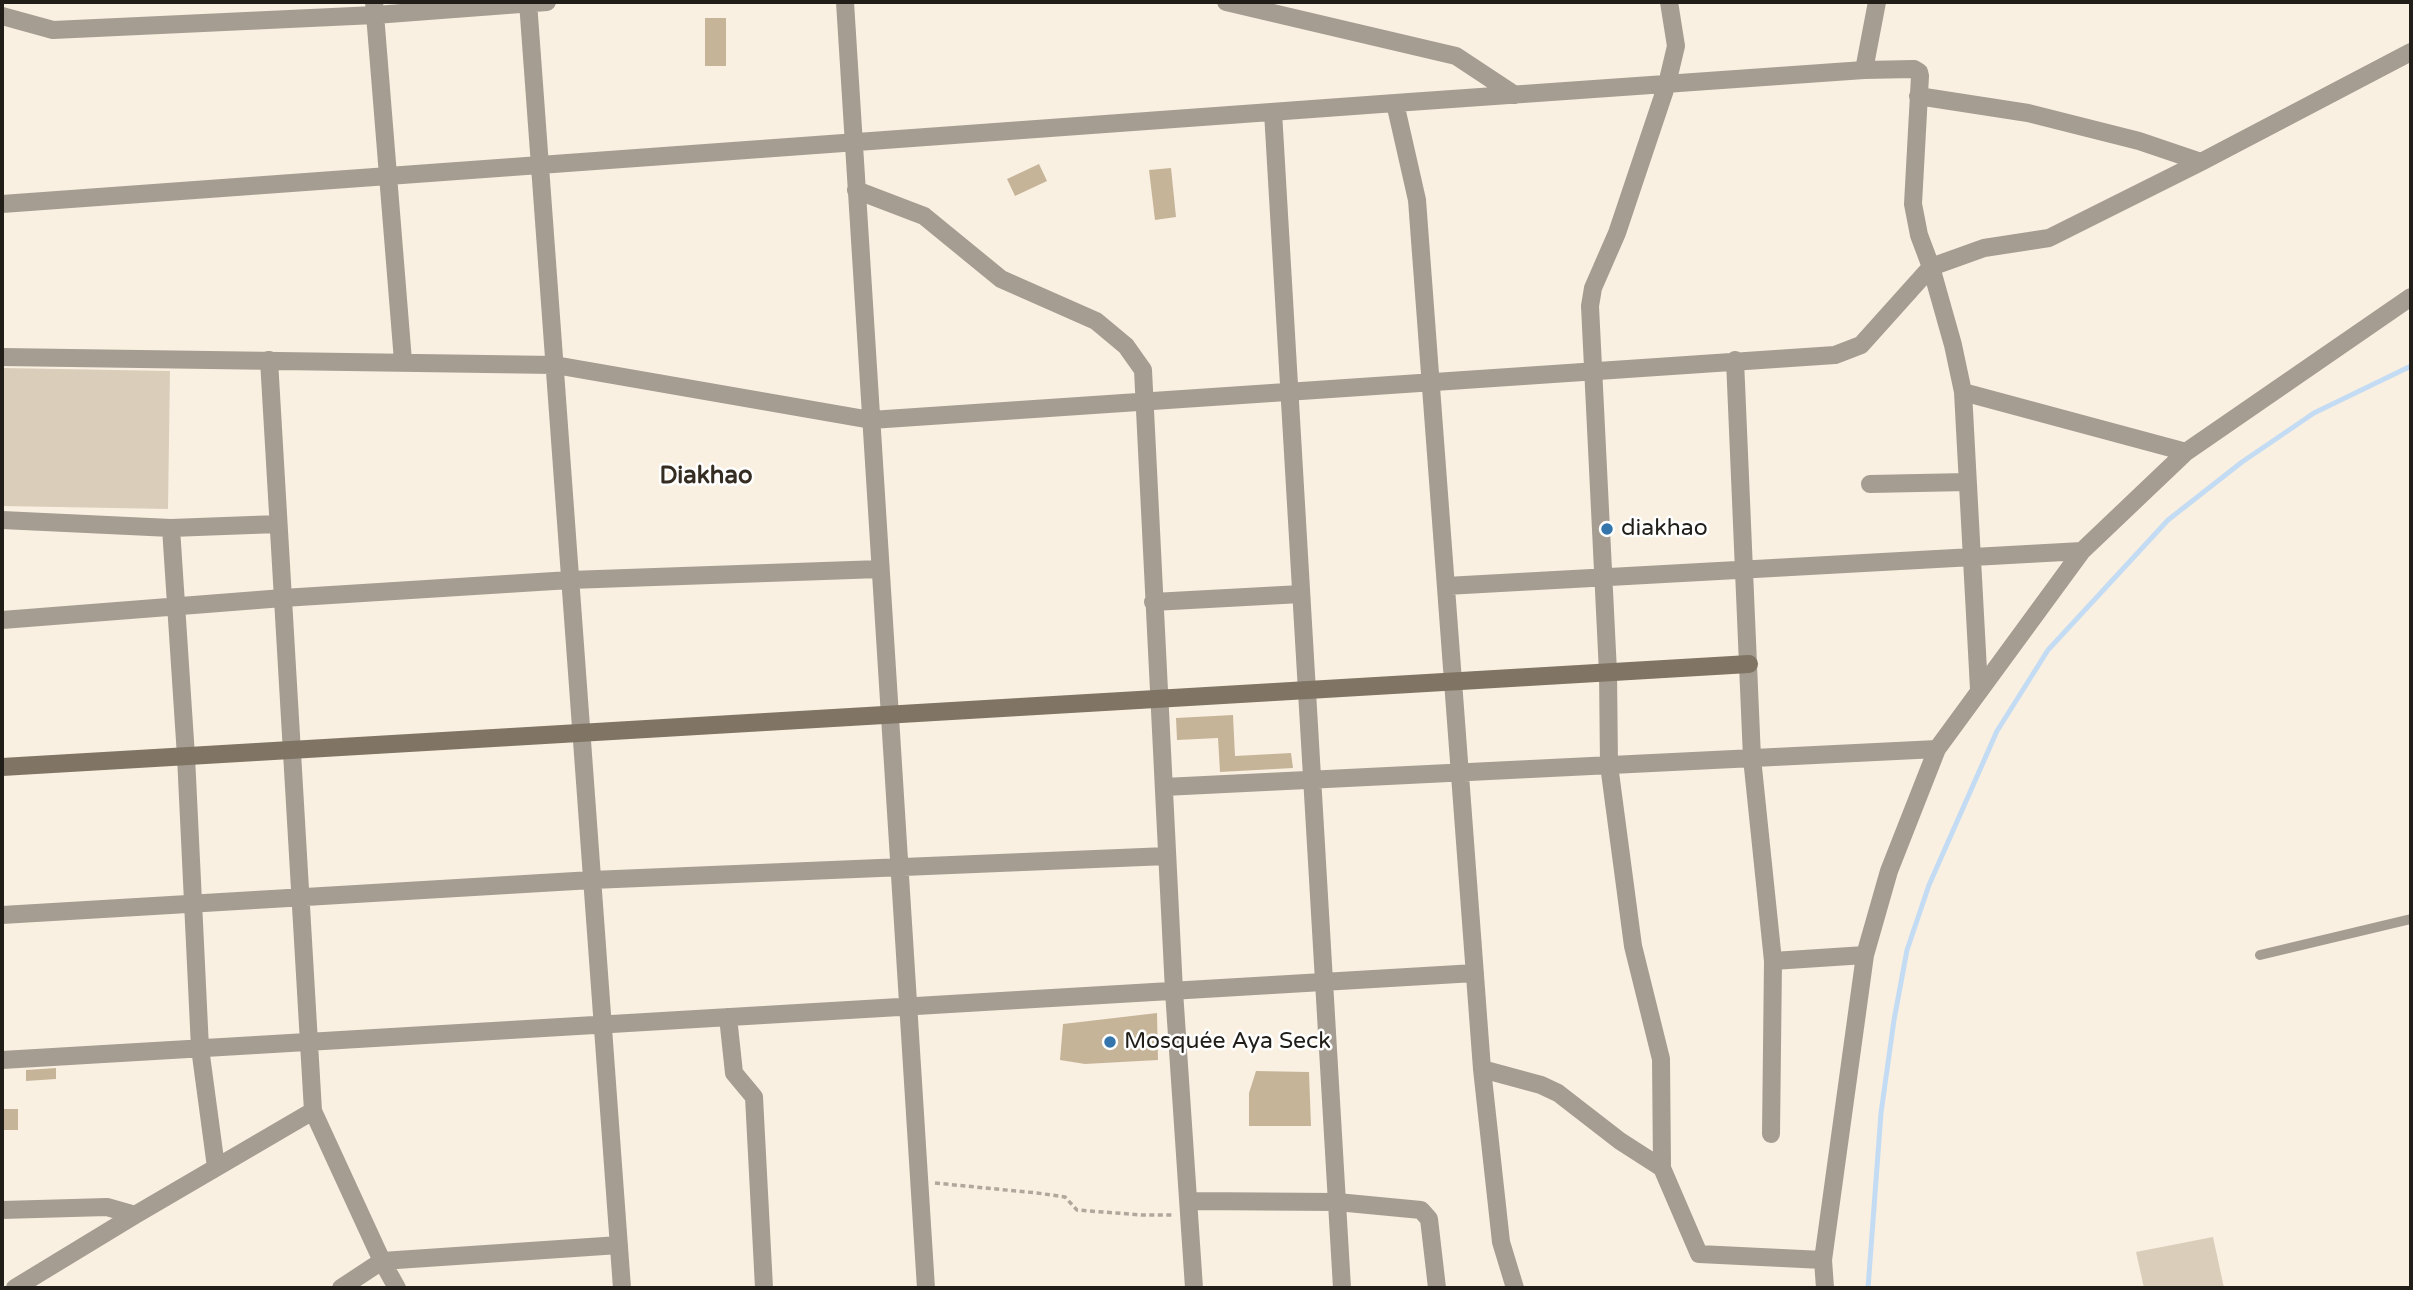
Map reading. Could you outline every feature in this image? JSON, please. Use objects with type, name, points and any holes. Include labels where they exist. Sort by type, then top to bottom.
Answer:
[{"type":"street","points":[[2,16],[53,30],[374,9],[547,2]]},
{"type":"street","points":[[845,2],[926,1288]]},
{"type":"street","points":[[1226,2],[1456,56],[1515,95]]},
{"type":"street","points":[[1669,2],[1676,46],[1667,84],[1617,233],[1594,288],[1590,306],[1608,672],[1608,765],[1633,946],[1661,1059],[1662,1168],[1699,1254],[1823,1261]]},
{"type":"street","points":[[1864,70],[1877,2]]},
{"type":"street","points":[[528,3],[622,1288]]},
{"type":"street","points":[[374,9],[403,361]]},
{"type":"street","points":[[2,356],[555,365],[871,421],[1835,355],[1861,345],[1931,267],[1984,248],[2049,238],[2411,52]]},
{"type":"street","points":[[2,204],[1395,103],[1864,70],[1914,69],[1919,72],[1913,204],[1919,235],[1931,267],[1963,392],[1979,688]]},
{"type":"street","points":[[1918,96],[2028,113],[2139,141],[2201,162]]},
{"type":"street","points":[[1395,103],[1417,200],[1482,1069],[1501,1242],[1515,1288]]},
{"type":"street","points":[[1273,112],[1342,1288]]},
{"type":"street","points":[[856,190],[924,216],[1001,279],[1096,321],[1126,346],[1143,370],[1174,991],[1194,1288]]},
{"type":"street","points":[[1825,1288],[1823,1261],[1865,955],[1889,871],[1937,749],[2081,551],[2186,452],[2411,297]]},
{"type":"street","points":[[268,360],[313,1111],[397,1288]]},
{"type":"street","points":[[1735,360],[1752,758],[1773,961],[1771,1134]]},
{"type":"street","points":[[1963,392],[2186,452]]},
{"type":"street","points":[[1870,484],[1967,482]]},
{"type":"street","points":[[2,520],[171,528],[278,524]]},
{"type":"street","points":[[171,528],[186,756],[200,1048],[216,1167]]},
{"type":"street","points":[[1446,586],[2081,551]]},
{"type":"street","points":[[2,620],[283,598],[570,580],[880,569]]},
{"type":"street","points":[[1153,602],[1301,594]]},
{"type":"street","points":[[2,767],[1749,664]]},
{"type":"street","points":[[1164,787],[1937,749]]},
{"type":"street","points":[[2,915],[592,880],[1167,856]]},
{"type":"street","points":[[1773,961],[1865,955]]},
{"type":"street","points":[[2,1060],[1475,973]]},
{"type":"street","points":[[728,1017],[734,1073],[754,1097],[764,1288]]},
{"type":"street","points":[[1482,1069],[1541,1085],[1558,1093],[1620,1141],[1662,1168]]},
{"type":"street","points":[[15,1288],[313,1111]]},
{"type":"street","points":[[1189,1208],[1337,1202],[1421,1210],[1429,1219],[1437,1288]]},
{"type":"street","points":[[2,1210],[107,1207],[135,1215]]},
{"type":"street","points":[[341,1288],[382,1261],[619,1245]]},
{"type":"lane","points":[[2260,955],[2411,919]]},
{"type":"path","points":[[919,1182],[1037,1192],[1065,1197],[1077,1210],[1142,1215],[1189,1208]]},
{"type":"shaded area","points":[[2,368],[170,371],[168,509],[2,506]]},
{"type":"shaded area","points":[[2213,1237],[2224,1288],[2144,1288],[2136,1252]]},
{"type":"building","points":[[705,18],[726,18],[726,66],[705,66]]},
{"type":"building","points":[[1039,164],[1047,181],[1015,196],[1007,179]]},
{"type":"building","points":[[1171,168],[1176,217],[1155,220],[1149,170]]},
{"type":"building","points":[[1233,715],[1235,756],[1291,753],[1293,768],[1220,772],[1218,738],[1177,740],[1176,718]]},
{"type":"building","name":"Mosquée Aya Seck","points":[[1157,1013],[1158,1060],[1085,1064],[1060,1060],[1063,1024]]},
{"type":"building","points":[[56,1068],[56,1079],[26,1081],[26,1070]]},
{"type":"building","points":[[1256,1071],[1309,1072],[1311,1126],[1249,1126],[1249,1093]]},
{"type":"building","points":[[2,1109],[18,1109],[18,1130],[2,1130]]},
{"type":"waterway","points":[[1868,1288],[1881,1113],[1907,950],[1929,885],[1997,731],[2048,650],[2168,520],[2242,462],[2314,413],[2411,366]]},
{"type":"place","name":"diakhao","points":[[1607,529]]},
{"type":"place","name":"Mosquée Aya Seck","points":[[1110,1042]]},
{"type":"district","name":"Diakhao","points":[[706,477]]}]
